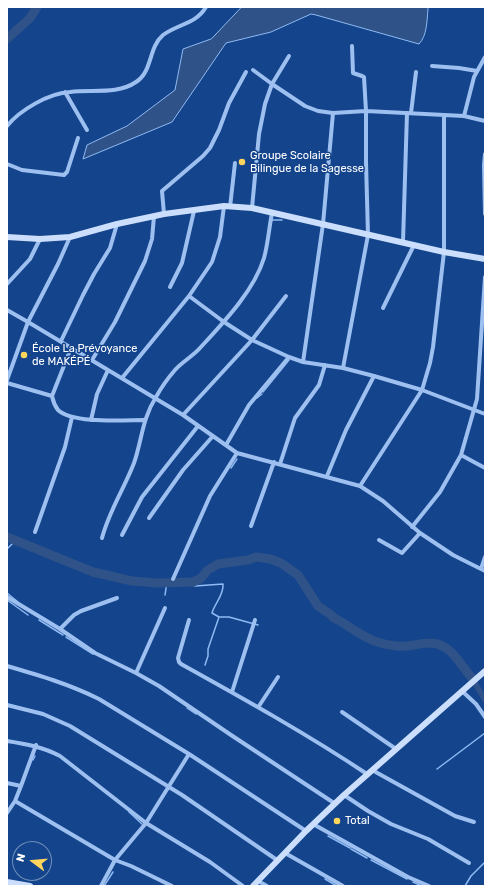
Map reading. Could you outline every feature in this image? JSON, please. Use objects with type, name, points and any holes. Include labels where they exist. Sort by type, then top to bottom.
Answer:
[{"type":"street","points":[[7,126],[27,108],[65,92],[112,90],[136,82],[143,76],[148,67],[154,48],[158,41],[164,35],[199,16],[206,7]]},
{"type":"street","points":[[343,368],[368,235],[364,77],[353,73],[352,46]]},
{"type":"street","points":[[252,208],[260,127],[265,104],[272,84],[288,56]]},
{"type":"street","points":[[464,116],[472,85],[477,71],[485,57]]},
{"type":"street","points":[[432,66],[477,71]]},
{"type":"street","points":[[253,70],[305,106],[318,111],[333,113],[366,111],[464,116],[485,121]]},
{"type":"street","points":[[164,214],[162,191],[203,156],[210,148],[219,130],[229,103],[246,72]]},
{"type":"street","points":[[404,242],[409,113],[416,72]]},
{"type":"street","points":[[65,92],[87,130]]},
{"type":"street","points":[[303,362],[323,224],[333,113]]},
{"type":"street","points":[[360,486],[422,390],[433,347],[444,252],[444,115]]},
{"type":"street","points":[[7,164],[22,170],[64,175],[67,172],[78,138]]},
{"type":"street","points":[[485,154],[485,214]]},
{"type":"street","points":[[122,378],[189,296],[212,262],[217,250],[235,163]]},
{"type":"street","points":[[7,238],[40,239],[70,237],[117,224],[164,214],[227,206],[252,208],[444,252],[485,259]]},
{"type":"street","points":[[170,287],[182,263],[194,211]]},
{"type":"street","points":[[102,538],[108,517],[134,463],[144,420],[155,398],[174,371],[199,350],[224,322],[253,282],[264,257],[272,213]]},
{"type":"street","points":[[92,360],[115,322],[145,261],[152,239],[154,216]]},
{"type":"street","points":[[61,341],[82,295],[110,248],[117,224]]},
{"type":"street","points":[[7,380],[28,322],[58,264],[70,237]]},
{"type":"street","points":[[7,284],[30,259],[40,239]]},
{"type":"street","points":[[383,308],[414,245]]},
{"type":"street","points":[[412,527],[440,492],[461,455],[477,400],[485,277]]},
{"type":"street","points":[[189,296],[224,322],[252,340],[289,357],[303,362],[343,368],[374,376],[422,390],[485,414]]},
{"type":"street","points":[[184,415],[252,340],[286,296]]},
{"type":"street","points":[[7,310],[184,415],[237,453],[360,486],[383,501],[420,533],[453,555],[483,570],[485,558]]},
{"type":"street","points":[[71,348],[52,396],[57,409],[62,413],[83,420],[144,420]]},
{"type":"street","points":[[226,445],[249,405],[289,357]]},
{"type":"street","points":[[280,464],[295,418],[320,385],[325,365]]},
{"type":"street","points":[[91,420],[97,394],[108,370]]},
{"type":"street","points":[[327,476],[346,430],[374,376]]},
{"type":"street","points":[[7,383],[52,396]]},
{"type":"street","points":[[35,532],[65,447],[72,417]]},
{"type":"street","points":[[122,535],[142,497],[198,426]]},
{"type":"street","points":[[149,518],[183,470],[212,436]]},
{"type":"street","points":[[173,579],[210,496],[237,453]]},
{"type":"street","points":[[461,455],[485,468]]},
{"type":"street","points":[[251,526],[274,462]]},
{"type":"street","points":[[379,540],[402,553],[420,533]]},
{"type":"street","points":[[7,597],[60,629],[95,653],[159,686],[334,804]]},
{"type":"street","points":[[60,629],[74,615],[81,611],[117,598]]},
{"type":"street","points":[[136,673],[165,608]]},
{"type":"street","points":[[189,620],[178,658],[179,662],[259,706],[370,772],[455,816],[474,822]]},
{"type":"street","points":[[232,692],[255,620]]},
{"type":"street","points":[[7,666],[49,678],[86,692],[189,754],[306,831]]},
{"type":"street","points":[[253,886],[334,804],[484,674]]},
{"type":"street","points":[[259,706],[278,677]]},
{"type":"street","points":[[464,690],[485,718]]},
{"type":"street","points":[[7,705],[42,714],[70,726],[216,817],[277,860]]},
{"type":"street","points":[[342,712],[396,749]]},
{"type":"street","points":[[7,741],[36,745],[60,756],[146,823],[210,862],[243,886]]},
{"type":"street","points":[[7,813],[8,807],[15,801],[36,745]]},
{"type":"street","points":[[101,886],[115,860],[146,823],[189,754]]},
{"type":"street","points":[[7,783],[21,786]]},
{"type":"street","points":[[344,795],[368,811],[392,824],[428,839],[469,863]]},
{"type":"street","points":[[15,801],[115,860],[172,886]]},
{"type":"street","points":[[313,824],[408,877],[429,886]]},
{"type":"street","points":[[285,853],[343,886]]},
{"type":"street","points":[[258,881],[267,886]]},
{"type":"street","points":[[7,882],[26,886]]},
{"type":"water","points":[[242,7],[428,7],[428,9],[424,37],[419,44],[311,14],[271,32],[226,43],[172,122],[83,159],[87,145],[127,126],[175,90],[183,49],[211,39]]},
{"type":"waterway","points":[[7,39],[30,18],[37,7]]},
{"type":"waterway","points":[[272,220],[282,220]]},
{"type":"waterway","points":[[263,392],[289,360]]},
{"type":"waterway","points":[[257,398],[262,394]]},
{"type":"waterway","points":[[231,468],[237,459]]},
{"type":"waterway","points":[[7,537],[93,572],[132,581],[157,583],[193,582],[200,579],[208,570],[218,564],[248,560],[256,557],[270,559],[281,563],[298,575],[318,606],[360,634],[371,640],[392,646],[435,643],[451,652],[472,678]]},
{"type":"waterway","points":[[7,549],[12,544],[13,539]]},
{"type":"waterway","points":[[165,595],[167,582]]},
{"type":"waterway","points":[[189,583],[195,586],[223,584],[221,595],[212,613],[219,617],[229,617],[258,625]]},
{"type":"waterway","points":[[7,593],[18,602]]},
{"type":"waterway","points":[[7,600],[28,615]]},
{"type":"waterway","points":[[205,665],[208,656],[208,649],[219,617]]},
{"type":"waterway","points":[[39,620],[63,635]]},
{"type":"waterway","points":[[66,637],[93,654]]},
{"type":"waterway","points":[[472,678],[485,700]]},
{"type":"waterway","points":[[187,708],[196,714]]},
{"type":"waterway","points":[[437,769],[485,733]]},
{"type":"waterway","points":[[33,760],[35,756]]},
{"type":"waterway","points":[[129,812],[142,824]]},
{"type":"waterway","points":[[328,836],[350,848]]},
{"type":"waterway","points":[[351,849],[367,858]]},
{"type":"waterway","points":[[371,860],[407,879]]},
{"type":"waterway","points":[[465,886],[471,876],[485,862]]},
{"type":"waterway","points":[[104,886],[113,872]]},
{"type":"waterway","points":[[325,879],[337,886]]},
{"type":"waterway","points":[[413,882],[422,886]]},
{"type":"place","name":"Groupe Scolaire Bilingue de la Sagesse","points":[[242,162]]},
{"type":"place","name":"École La Prévoyance de MAKÉPÉ","points":[[24,355]]},
{"type":"place","name":"Total","points":[[337,821]]}]
